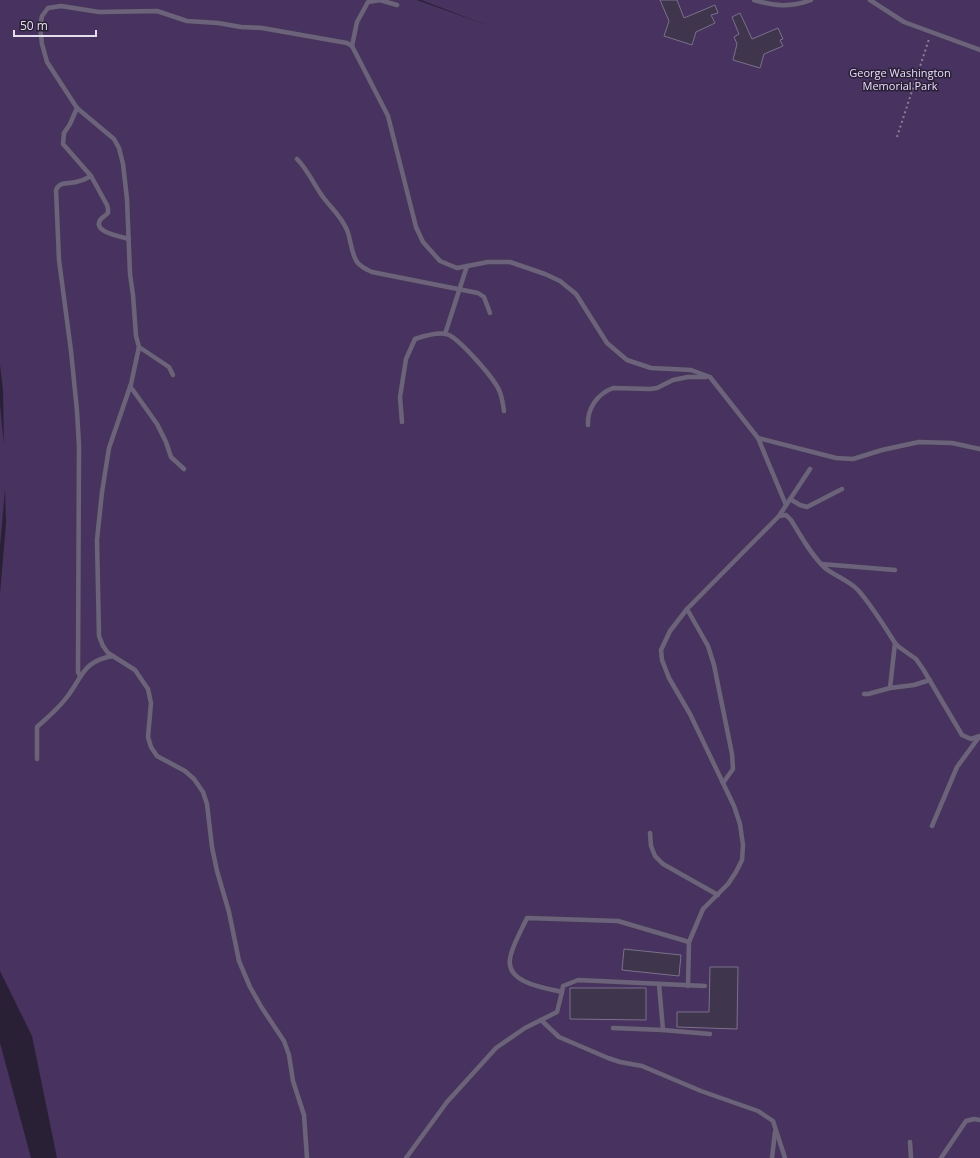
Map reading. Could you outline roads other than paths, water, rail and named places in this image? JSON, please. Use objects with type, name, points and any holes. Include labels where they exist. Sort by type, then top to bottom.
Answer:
[{"type":"lane","points":[[352,46],[357,22],[368,2],[380,0],[396,5]]},
{"type":"lane","points":[[754,0],[782,6],[795,5],[811,0]]},
{"type":"lane","points":[[870,0],[904,22],[980,50]]},
{"type":"lane","points":[[307,1158],[304,1115],[293,1081],[289,1055],[284,1041],[250,987],[239,961],[229,912],[212,846],[207,804],[203,792],[194,779],[185,771],[157,756],[148,737],[151,703],[148,689],[135,670],[108,653],[99,636],[97,540],[102,492],[109,448],[130,386],[139,347],[136,336],[130,274],[127,199],[123,164],[119,148],[114,139],[77,108],[47,62],[42,44],[40,26],[42,16],[48,8],[61,6],[100,12],[157,11],[187,21],[262,28],[347,43],[352,46],[388,116],[416,227],[423,242],[440,260],[457,268],[488,262],[510,262],[544,274],[560,281],[576,294],[607,343],[627,360],[651,368],[691,370],[710,377],[758,438],[786,505]]},
{"type":"lane","points":[[77,108],[64,133],[62,140],[63,144],[91,176],[108,209],[108,213],[99,222],[100,227],[104,232],[129,239]]},
{"type":"lane","points":[[297,159],[302,164],[324,199],[336,211],[347,229],[356,261],[363,268],[372,272],[478,293],[484,297],[490,314]]},
{"type":"lane","points":[[80,676],[78,672],[78,411],[60,260],[56,190],[61,183],[74,183],[91,176]]},
{"type":"lane","points":[[445,334],[467,266]]},
{"type":"lane","points":[[402,422],[400,397],[406,359],[415,339],[429,335],[447,334],[458,342],[486,372],[499,390],[504,411]]},
{"type":"lane","points":[[139,347],[169,367],[173,375]]},
{"type":"lane","points":[[588,425],[589,410],[606,390],[613,388],[657,388],[673,380],[688,377],[710,377]]},
{"type":"lane","points":[[130,386],[158,424],[171,457],[184,469]]},
{"type":"lane","points":[[758,438],[836,458],[853,460],[882,450],[919,442],[952,443],[980,449]]},
{"type":"lane","points":[[688,986],[689,942],[702,909],[718,895],[736,872],[742,860],[743,845],[740,824],[723,783],[690,714],[668,678],[662,660],[661,650],[670,631],[687,609],[779,516],[810,469]]},
{"type":"lane","points":[[790,499],[800,505],[807,506],[842,489]]},
{"type":"lane","points":[[779,516],[786,515],[791,520],[821,564],[826,569],[856,588],[869,603],[895,643],[916,659],[962,735],[971,739],[979,736]]},
{"type":"lane","points":[[821,564],[895,570]]},
{"type":"lane","points":[[687,609],[708,646],[714,665],[732,754],[733,769],[723,783]]},
{"type":"lane","points":[[890,688],[895,643]]},
{"type":"lane","points":[[37,759],[37,728],[67,698],[85,670],[105,657],[113,656]]},
{"type":"lane","points":[[864,694],[890,688],[914,685],[930,680]]},
{"type":"lane","points":[[932,826],[957,767],[979,736]]},
{"type":"lane","points":[[650,833],[651,846],[655,856],[663,864],[718,895]]},
{"type":"lane","points":[[562,992],[533,986],[516,976],[509,968],[510,957],[527,918],[618,921],[689,942]]},
{"type":"lane","points":[[406,1158],[447,1102],[496,1048],[525,1028],[557,1012],[563,986],[578,980],[705,986]]},
{"type":"lane","points":[[659,984],[663,1030]]},
{"type":"lane","points":[[541,1020],[559,1037],[608,1058],[642,1066],[701,1091],[758,1111],[773,1121],[785,1158]]},
{"type":"lane","points":[[613,1028],[710,1034]]},
{"type":"lane","points":[[941,1158],[966,1121],[974,1119],[980,1120]]},
{"type":"lane","points":[[772,1158],[776,1130]]},
{"type":"lane","points":[[910,1142],[911,1158]]},
{"type":"park label","name":"George Washington Memorial Park","points":[[900,79]]}]
